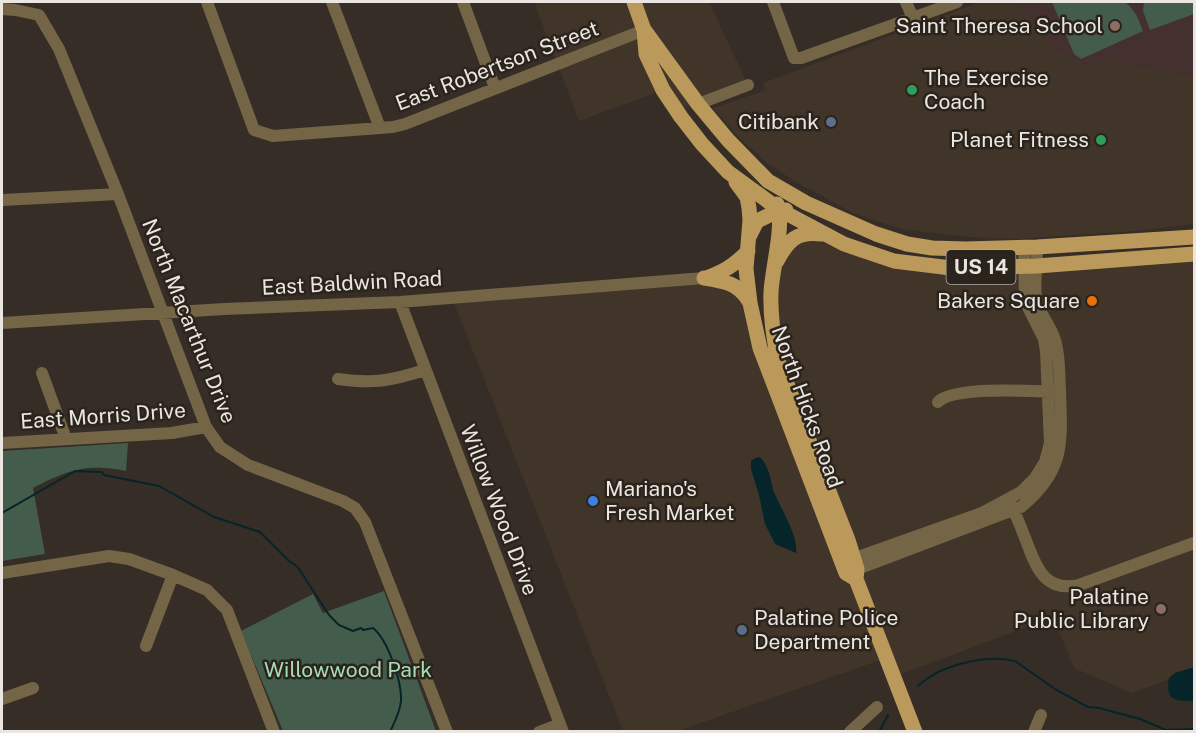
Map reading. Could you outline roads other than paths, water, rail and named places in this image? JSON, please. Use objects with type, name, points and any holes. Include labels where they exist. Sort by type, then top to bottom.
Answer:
[{"type":"main road","name":"US 14","points":[[634,2],[644,30],[646,54],[663,90],[681,117],[721,164],[728,172],[780,210],[844,244],[894,261],[951,268],[1031,266],[1194,254]]},
{"type":"main road","name":"US 14","points":[[644,30],[698,104],[728,140],[768,181],[806,203],[867,231],[908,244],[932,248],[1030,248],[1194,237]]},
{"type":"main road","name":"North Hicks Road","points":[[721,164],[747,197],[750,220],[746,269],[750,303],[760,348],[915,732]]},
{"type":"main road","points":[[768,181],[780,210]]},
{"type":"main road","points":[[704,279],[732,266],[748,244],[757,221],[780,210],[801,209],[850,232],[867,231]]},
{"type":"main road","name":"North Hicks Road","points":[[780,210],[771,292],[772,331],[778,361],[795,404],[851,569]]},
{"type":"main road","points":[[773,269],[787,244],[798,235],[808,232],[822,234]]},
{"type":"main road","points":[[704,279],[734,284],[743,291],[750,303]]},
{"type":"main road","points":[[773,382],[779,384],[795,404]]},
{"type":"street","name":"East Robertson Street","points":[[207,2],[254,130],[273,136],[405,124],[644,30]]},
{"type":"street","points":[[332,2],[380,128]]},
{"type":"street","points":[[463,2],[495,88]]},
{"type":"street","points":[[773,2],[794,58],[801,58],[957,2]]},
{"type":"street","points":[[906,2],[913,18]]},
{"type":"street","name":"North Macarthur Drive","points":[[2,9],[39,15],[59,49],[118,194],[206,427],[220,447],[248,465],[343,501],[355,508],[365,522],[447,732]]},
{"type":"street","points":[[698,104],[748,85]]},
{"type":"street","points":[[2,200],[118,194]]},
{"type":"street","points":[[851,569],[1011,505],[1026,503],[1048,479],[1059,454],[1061,442],[1044,339],[1025,301],[1031,266],[1030,248]]},
{"type":"street","name":"East Baldwin Road","points":[[2,323],[400,302],[704,279]]},
{"type":"street","name":"Willow Wood Drive","points":[[400,302],[561,728]]},
{"type":"street","points":[[338,379],[362,382],[393,380],[425,370]]},
{"type":"street","points":[[42,374],[66,439]]},
{"type":"street","points":[[938,402],[943,396],[970,392],[1054,392]]},
{"type":"street","name":"East Morris Drive","points":[[2,443],[172,433],[206,427]]},
{"type":"street","points":[[1011,505],[1037,569],[1046,579],[1064,587],[1079,585],[1194,543]]},
{"type":"street","points":[[2,573],[109,556],[129,559],[207,590],[227,610],[271,731]]},
{"type":"street","points":[[146,646],[173,575]]},
{"type":"street","points":[[2,699],[33,688]]},
{"type":"street","points":[[850,732],[877,707]]},
{"type":"street","points":[[1034,732],[1041,715]]},
{"type":"street","points":[[539,732],[561,728]]},
{"type":"water","points":[[760,457],[768,469],[774,492],[795,539],[796,553],[775,544],[765,524],[751,469],[751,461]]},
{"type":"water","points":[[1194,667],[1194,701],[1173,698],[1168,686],[1169,678],[1175,673]]},
{"type":"waterway","points":[[2,513],[75,471],[102,472],[104,475],[159,486],[214,517],[260,532],[297,566],[329,615],[339,625],[353,631],[373,628],[379,634],[389,651],[401,693],[400,709],[390,732]]},
{"type":"waterway","points":[[918,686],[938,672],[951,667],[977,660],[1003,659],[1015,661],[1055,689],[1088,707],[1140,719],[1166,730],[1194,729]]},
{"type":"waterway","points":[[879,732],[888,715]]},
{"type":"place","name":"Saint Theresa School","points":[[1115,26]]},
{"type":"place","name":"The Exercise Coach","points":[[912,90]]},
{"type":"place","name":"Citibank","points":[[831,122]]},
{"type":"place","name":"Planet Fitness","points":[[1101,140]]},
{"type":"place","name":"Bakers Square","points":[[1092,301]]},
{"type":"place","name":"Mariano's Fresh Market","points":[[593,501]]},
{"type":"place","name":"Palatine Public Library","points":[[1161,609]]},
{"type":"place","name":"Palatine Police Department","points":[[742,630]]},
{"type":"park label","name":"Willowwood Park","points":[[348,670]]}]
